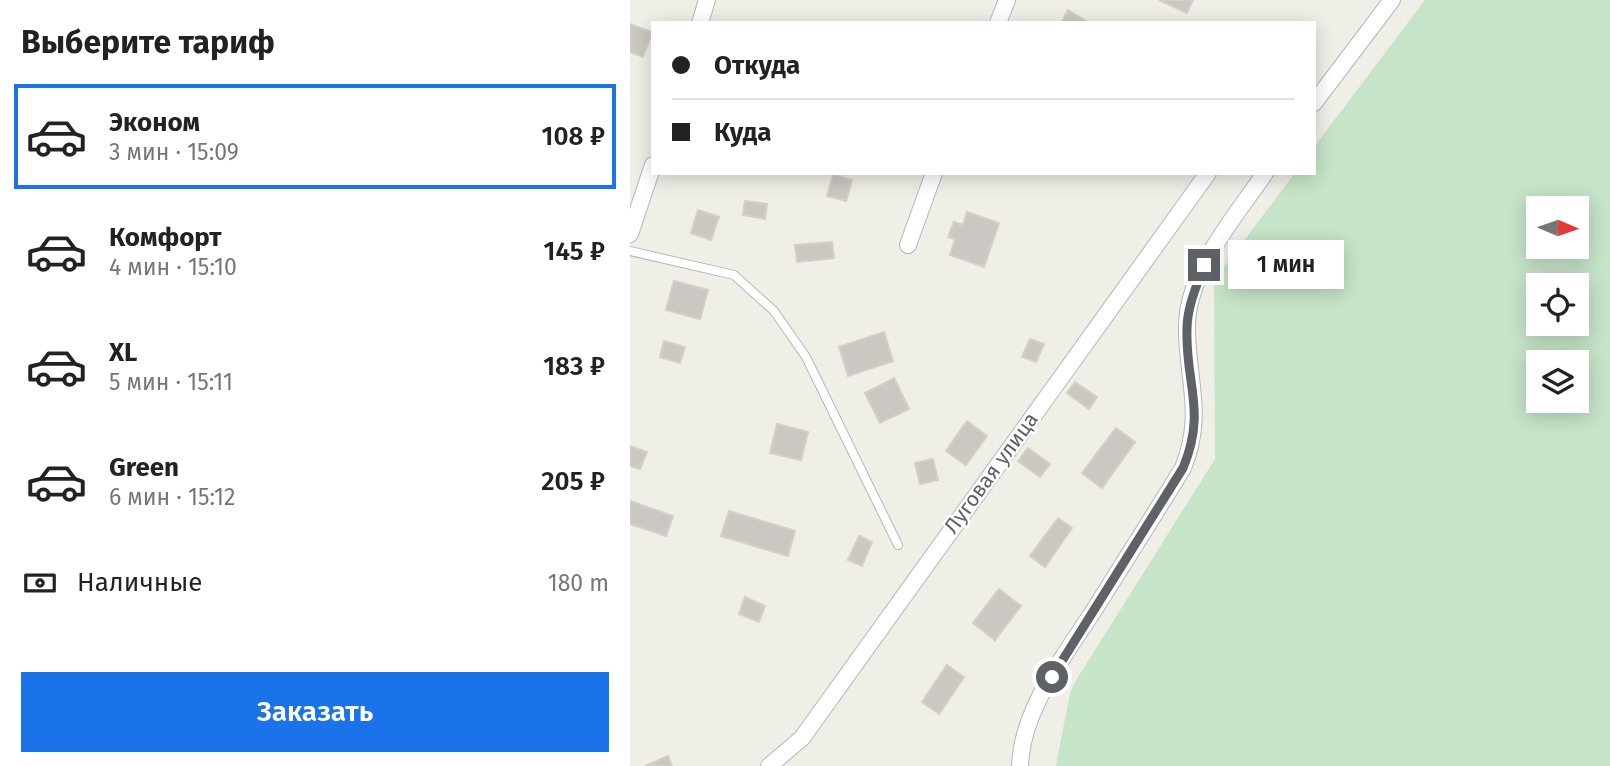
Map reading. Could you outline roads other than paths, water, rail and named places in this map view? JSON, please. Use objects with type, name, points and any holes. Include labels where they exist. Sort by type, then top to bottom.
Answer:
[{"type":"street","points":[[701,21],[707,0]]},
{"type":"street","points":[[999,21],[1007,0]]},
{"type":"street","points":[[1316,100],[1392,0]]},
{"type":"street","points":[[630,234],[651,171]]},
{"type":"street","points":[[908,245],[933,175]]},
{"type":"street","name":"Луговая улица","points":[[769,766],[802,738],[1207,175]]},
{"type":"street","points":[[1020,766],[1021,746],[1031,716],[1052,677],[1183,468],[1194,443],[1195,412],[1186,328],[1192,298],[1204,265],[1264,175]]},
{"type":"lane","points":[[630,251],[734,275],[774,310],[806,357],[898,545]]}]
